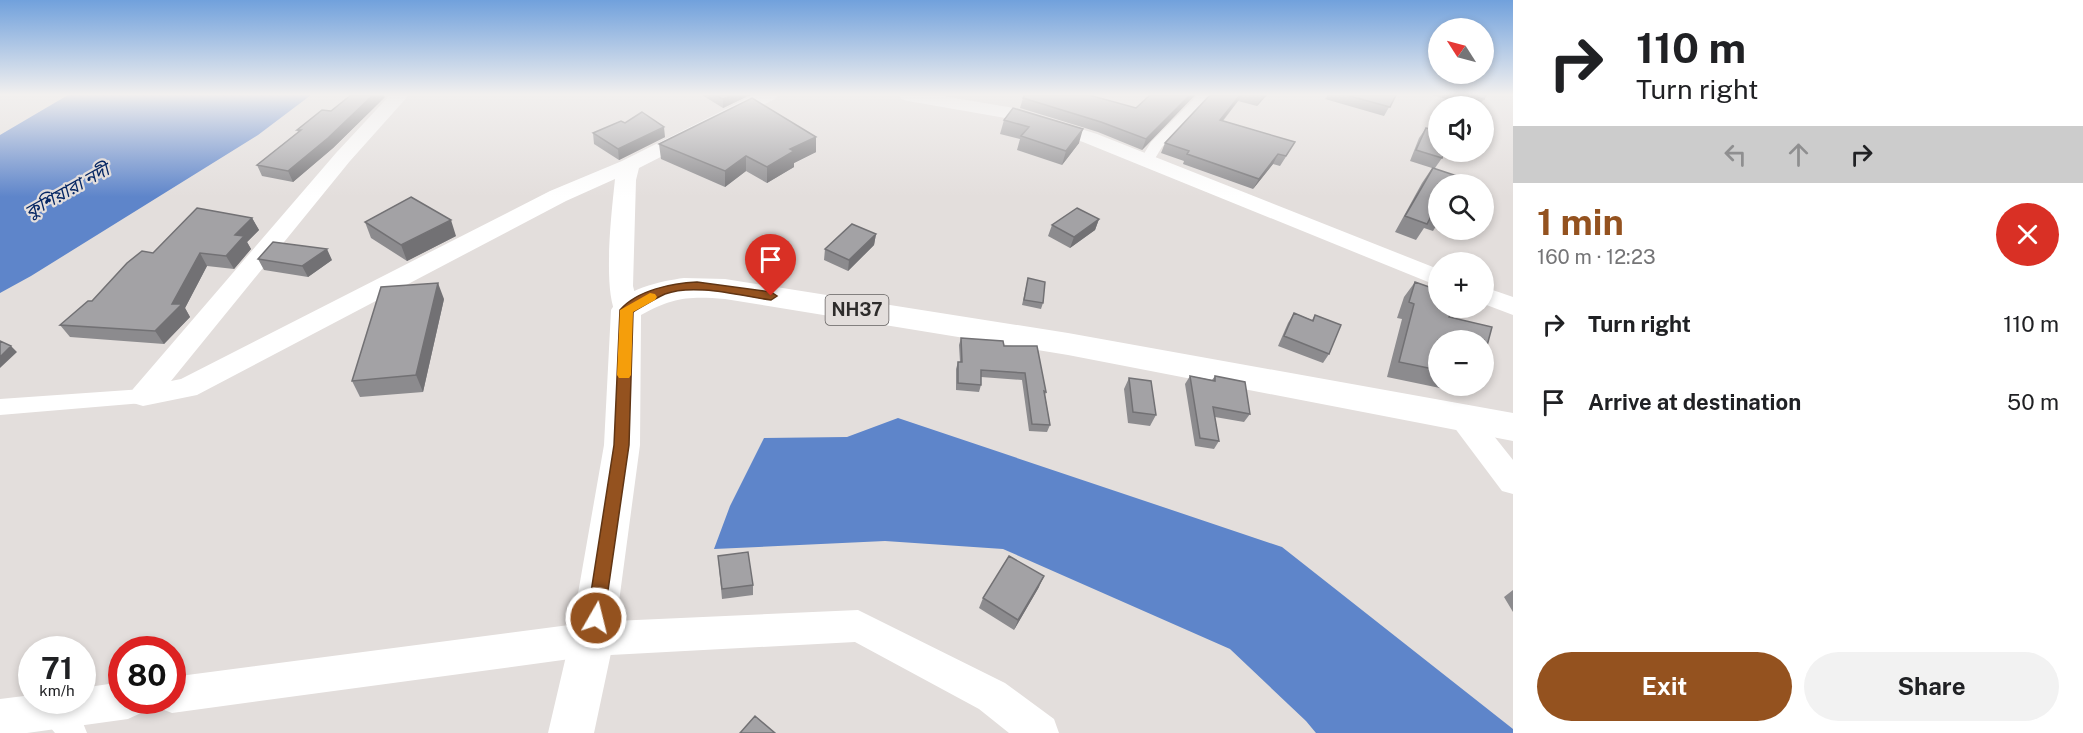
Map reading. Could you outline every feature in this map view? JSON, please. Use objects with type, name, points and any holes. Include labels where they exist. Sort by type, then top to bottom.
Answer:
[{"type":"highway","name":"NH37","points":[[626,310],[660,291],[675,287],[697,286],[725,289],[1068,344],[1513,427]]},
{"type":"highway","points":[[571,733],[592,639],[622,445],[626,310]]},
{"type":"street","points":[[143,396],[368,129]]},
{"type":"street","points":[[0,407],[143,396],[187,387],[558,196],[629,165],[699,129]]},
{"type":"street","points":[[1066,129],[1428,274]]},
{"type":"street","points":[[1146,162],[1156,145],[1171,129]]},
{"type":"street","points":[[626,310],[621,286],[625,180],[629,165]]},
{"type":"street","points":[[1494,299],[1513,307]]},
{"type":"street","points":[[1464,419],[1513,482]]},
{"type":"street","points":[[186,693],[592,639],[858,626],[992,696],[1040,733]]},
{"type":"street","points":[[0,718],[64,722],[108,707]]},
{"type":"water","name":"কুশিয়ারা নদী","points":[[10,129],[266,129],[0,293],[0,135]]},
{"type":"water","points":[[898,418],[1282,547],[1513,729],[1513,733],[1316,733],[1230,649],[1003,549],[885,541],[714,549],[730,506],[764,438],[847,437]]},
{"type":"building","points":[[337,129],[288,171],[257,165],[301,130],[297,130]]},
{"type":"building","points":[[602,129],[659,129],[618,149],[593,133]]},
{"type":"building","points":[[689,129],[803,129],[816,137],[790,149],[794,151],[767,167],[746,156],[725,171],[659,144]]},
{"type":"building","points":[[1027,129],[1083,129],[1066,151],[1021,136]]},
{"type":"building","points":[[1120,129],[1156,129],[1146,139]]},
{"type":"building","points":[[1178,129],[1251,129],[1295,142],[1286,156],[1278,154],[1259,179],[1187,154],[1189,151],[1165,143]]},
{"type":"building","points":[[1425,129],[1428,129],[1428,154],[1416,150]]},
{"type":"building","points":[[1433,168],[1451,174],[1430,174]]},
{"type":"building","points":[[1428,177],[1427,224],[1405,216]]},
{"type":"building","points":[[411,197],[451,220],[401,245],[365,222]]},
{"type":"building","points":[[197,208],[252,218],[235,235],[244,236],[226,256],[200,253],[172,304],[182,304],[155,331],[60,325],[88,301],[92,301],[127,263],[142,251],[153,253]]},
{"type":"building","points":[[1077,208],[1099,219],[1074,237],[1052,225]]},
{"type":"building","points":[[852,224],[876,234],[849,260],[825,249]]},
{"type":"building","points":[[273,242],[327,249],[302,266],[258,259]]},
{"type":"building","points":[[1028,278],[1045,282],[1043,303],[1024,300]]},
{"type":"building","points":[[1415,282],[1428,287],[1428,318],[1453,318],[1492,327],[1491,330],[1428,330],[1428,368],[1399,362],[1414,304],[1409,302]]},
{"type":"building","points":[[438,283],[416,375],[352,381],[381,287]]},
{"type":"building","points":[[1294,313],[1313,321],[1315,315],[1341,325],[1329,354],[1284,336]]},
{"type":"building","points":[[961,338],[1003,341],[1004,346],[1037,346],[1050,425],[1032,424],[1025,373],[981,370],[981,385],[958,383],[958,362],[962,362]]},
{"type":"building","points":[[0,341],[11,346],[0,357]]},
{"type":"building","points":[[1190,376],[1215,381],[1215,376],[1245,382],[1250,414],[1213,407],[1219,441],[1200,438]]},
{"type":"building","points":[[1129,378],[1151,381],[1156,415],[1133,412]]},
{"type":"building","points":[[748,552],[753,585],[722,589],[718,556]]},
{"type":"building","points":[[1009,556],[1044,576],[1018,620],[983,598]]},
{"type":"building","points":[[755,716],[775,733],[740,733]]},
{"type":"slow traffic","points":[[624,375],[626,310],[650,297]]},
{"type":"route","points":[[596,618],[622,445],[626,310],[660,291],[675,287],[697,286],[771,296]]}]
